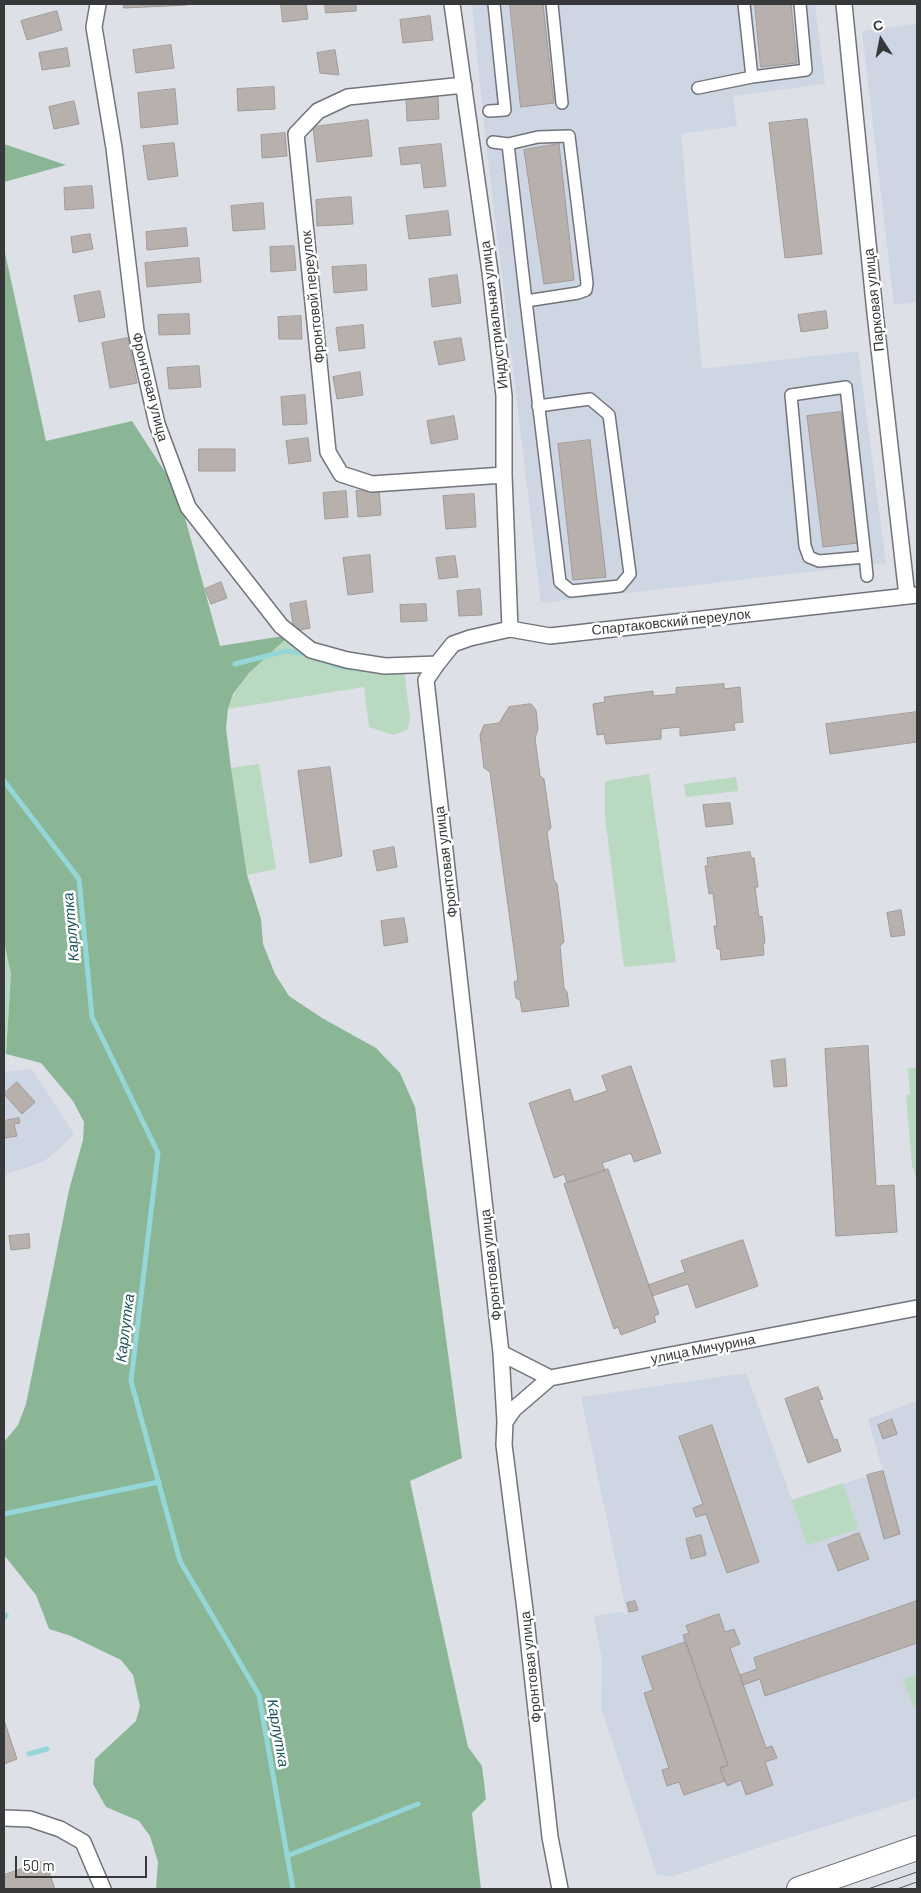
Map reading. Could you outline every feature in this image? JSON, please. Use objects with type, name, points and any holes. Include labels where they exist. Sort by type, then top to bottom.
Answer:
[{"type":"main road","points":[[799,1889],[917,1848]]},
{"type":"street","name":"Фронтовая улица","points":[[98,4],[94,26],[114,148],[136,331],[157,424],[188,507],[281,626],[312,650],[347,660],[385,666],[437,664]]},
{"type":"street","name":"Индустриальная улица","points":[[452,4],[490,272],[504,396],[504,475],[510,629]]},
{"type":"street","points":[[489,111],[505,110],[494,4]]},
{"type":"street","points":[[552,4],[562,103]]},
{"type":"street","points":[[744,4],[752,77]]},
{"type":"street","points":[[698,88],[752,77],[806,70],[800,4]]},
{"type":"street","name":"Парковая улица","points":[[844,4],[875,313],[912,595]]},
{"type":"street","name":"Фронтовой переулок","points":[[464,85],[348,97],[318,110],[296,134],[318,356],[328,452],[341,474],[372,484],[504,475]]},
{"type":"street","points":[[493,142],[508,144],[538,137],[569,136],[587,283],[586,290],[578,293],[526,301]]},
{"type":"street","points":[[508,144],[538,406],[560,582],[571,591],[620,586],[630,574],[609,415],[590,399],[538,406]]},
{"type":"street","points":[[865,557],[819,561],[809,557],[805,546],[791,395],[846,387],[865,557],[867,576]]},
{"type":"street","name":"Спартаковский переулок","points":[[437,664],[453,644],[510,629],[550,636],[912,595]]},
{"type":"street","name":"Фронтовая улица","points":[[437,664],[426,680],[501,1353],[505,1422],[504,1445],[525,1610],[550,1838],[560,1889]]},
{"type":"street","name":"улица Мичурина","points":[[505,1422],[514,1409],[550,1378],[917,1308]]},
{"type":"street","points":[[501,1353],[550,1378]]},
{"type":"street","points":[[4,1818],[30,1819],[60,1829],[83,1842],[104,1889]]},
{"type":"shaded area","points":[[472,4],[815,4],[825,84],[733,96],[737,126],[681,134],[702,369],[858,351],[886,563],[541,603],[485,135]]},
{"type":"shaded area","points":[[917,24],[917,302],[894,305],[862,31]]},
{"type":"shaded area","points":[[32,1069],[74,1134],[43,1162],[7,1174],[4,1185],[4,1072]]},
{"type":"shaded area","points":[[746,1373],[792,1500],[883,1471],[868,1419],[916,1401],[917,1798],[673,1876],[657,1875],[601,1708],[602,1660],[594,1616],[621,1612],[627,1615],[581,1397]],"holes":[[[859,1534],[869,1559],[838,1571],[828,1545]]]},
{"type":"green space","points":[[4,144],[66,165],[4,182]]},
{"type":"green space","points":[[4,248],[46,441],[132,421],[178,492],[220,646],[290,635],[249,673],[233,694],[228,709],[226,728],[247,875],[261,919],[263,944],[275,974],[289,996],[322,1018],[376,1048],[400,1073],[415,1107],[462,1458],[410,1481],[468,1747],[482,1766],[486,1799],[472,1813],[481,1889],[156,1889],[158,1862],[150,1836],[139,1821],[106,1807],[93,1784],[95,1759],[136,1721],[140,1706],[133,1675],[121,1660],[71,1636],[49,1629],[36,1595],[4,1555],[4,1442],[18,1425],[26,1404],[69,1190],[83,1140],[84,1122],[73,1101],[41,1063],[6,1054],[11,974],[4,942]]},
{"type":"green space","points":[[290,635],[304,650],[404,670],[410,718],[408,729],[394,735],[369,727],[364,687],[228,709],[233,697],[246,677]]},
{"type":"green space","points":[[259,764],[276,869],[247,875],[231,768]]},
{"type":"green space","points":[[649,774],[676,962],[624,967],[605,817],[605,781]]},
{"type":"green space","points":[[736,777],[738,791],[686,797],[684,784]]},
{"type":"green space","points":[[4,942],[11,974],[6,1054],[4,1054]]},
{"type":"green space","points":[[917,1067],[917,1179],[912,1166],[906,1095],[910,1094],[908,1069]]},
{"type":"green space","points":[[843,1483],[858,1529],[807,1545],[792,1500]]},
{"type":"green space","points":[[917,1674],[917,1707],[914,1708],[903,1680]]},
{"type":"building","points":[[124,4],[187,4],[187,5],[124,8]]},
{"type":"building","points":[[281,4],[306,4],[308,19],[283,22]]},
{"type":"building","points":[[325,4],[356,4],[356,11],[326,13]]},
{"type":"building","points":[[510,4],[543,4],[554,103],[521,107]]},
{"type":"building","points":[[755,4],[791,4],[797,63],[761,67]]},
{"type":"building","points":[[57,11],[62,30],[27,40],[21,21]]},
{"type":"building","points":[[430,16],[433,40],[403,43],[400,20]]},
{"type":"building","points":[[171,45],[174,68],[136,73],[133,50]]},
{"type":"building","points":[[67,48],[70,66],[42,70],[39,53]]},
{"type":"building","points":[[335,50],[339,75],[320,73],[317,53]]},
{"type":"building","points":[[274,87],[275,109],[238,111],[237,89]]},
{"type":"building","points":[[175,89],[178,124],[141,128],[138,93]]},
{"type":"building","points":[[438,96],[439,119],[407,121],[406,98]]},
{"type":"building","points":[[74,101],[79,124],[54,129],[49,107]]},
{"type":"building","points":[[807,119],[822,254],[785,258],[769,123]]},
{"type":"building","points":[[368,120],[372,156],[317,162],[313,127]]},
{"type":"building","points":[[285,133],[287,156],[262,158],[261,135]]},
{"type":"building","points":[[174,143],[178,176],[148,180],[143,146]]},
{"type":"building","points":[[441,144],[446,186],[424,188],[421,163],[401,165],[399,148]]},
{"type":"building","points":[[559,144],[574,280],[544,284],[524,150]]},
{"type":"building","points":[[92,186],[94,208],[65,210],[64,188]]},
{"type":"building","points":[[351,197],[353,224],[317,226],[316,200]]},
{"type":"building","points":[[263,203],[265,229],[233,231],[231,206]]},
{"type":"building","points":[[448,211],[451,235],[409,239],[406,216]]},
{"type":"building","points":[[186,228],[188,246],[147,250],[146,232]]},
{"type":"building","points":[[90,234],[93,249],[73,253],[71,237]]},
{"type":"building","points":[[294,246],[296,270],[271,272],[270,247]]},
{"type":"building","points":[[199,258],[201,282],[147,287],[145,263]]},
{"type":"building","points":[[366,265],[367,290],[334,293],[332,267]]},
{"type":"building","points":[[457,275],[461,303],[432,307],[429,279]]},
{"type":"building","points":[[100,291],[105,317],[79,322],[74,296]]},
{"type":"building","points":[[826,311],[828,328],[801,332],[798,315]]},
{"type":"building","points":[[189,314],[190,334],[159,335],[158,315]]},
{"type":"building","points":[[301,316],[302,339],[279,339],[278,317]]},
{"type":"building","points":[[363,325],[365,348],[339,351],[336,328]]},
{"type":"building","points":[[128,338],[137,383],[110,388],[102,343]]},
{"type":"building","points":[[461,338],[465,360],[439,365],[434,342]]},
{"type":"building","points":[[199,366],[201,387],[169,389],[167,368]]},
{"type":"building","points":[[360,372],[363,395],[337,399],[333,377]]},
{"type":"building","points":[[305,395],[307,424],[283,425],[281,397]]},
{"type":"building","points":[[841,412],[858,543],[823,547],[807,416]]},
{"type":"building","points":[[454,416],[458,439],[431,444],[427,421]]},
{"type":"building","points":[[308,438],[311,461],[289,464],[286,441]]},
{"type":"building","points":[[590,440],[606,577],[573,580],[558,444]]},
{"type":"building","points":[[199,449],[235,449],[235,471],[199,471]]},
{"type":"building","points":[[379,489],[381,515],[358,517],[356,491]]},
{"type":"building","points":[[346,491],[348,517],[325,519],[323,493]]},
{"type":"building","points":[[474,494],[476,527],[446,529],[443,496]]},
{"type":"building","points":[[370,555],[373,592],[348,595],[343,558]]},
{"type":"building","points":[[455,556],[458,577],[439,579],[436,558]]},
{"type":"building","points":[[221,582],[227,598],[211,604],[205,589]]},
{"type":"building","points":[[480,589],[482,615],[459,616],[457,591]]},
{"type":"building","points":[[306,601],[310,628],[294,631],[290,604]]},
{"type":"building","points":[[426,604],[427,621],[401,622],[400,605]]},
{"type":"building","points":[[724,684],[724,689],[740,687],[743,722],[734,723],[735,730],[680,736],[680,727],[661,729],[661,739],[606,744],[604,734],[597,735],[593,704],[605,702],[604,697],[653,691],[653,696],[676,694],[676,688]]},
{"type":"building","points":[[531,704],[536,710],[538,729],[535,738],[540,776],[544,779],[551,828],[547,832],[554,880],[557,884],[564,942],[560,946],[564,988],[567,992],[569,1006],[522,1012],[520,1000],[516,998],[514,982],[518,980],[490,772],[484,768],[480,735],[484,725],[499,723],[509,707]]},
{"type":"building","points":[[917,712],[917,742],[830,754],[826,724]]},
{"type":"building","points":[[330,767],[342,856],[310,863],[298,771]]},
{"type":"building","points":[[730,803],[733,824],[706,827],[703,805]]},
{"type":"building","points":[[394,847],[397,867],[377,871],[373,851]]},
{"type":"building","points":[[750,852],[751,858],[754,858],[758,887],[755,887],[759,917],[762,916],[765,943],[763,943],[764,955],[721,960],[720,949],[717,949],[714,926],[717,926],[713,893],[709,894],[705,866],[708,866],[707,858]]},
{"type":"building","points":[[901,910],[905,935],[891,937],[887,913]]},
{"type":"building","points":[[404,918],[408,942],[384,946],[381,921]]},
{"type":"building","points":[[868,1046],[876,1186],[894,1185],[897,1232],[836,1236],[825,1049]]},
{"type":"building","points":[[785,1059],[787,1086],[774,1087],[771,1061]]},
{"type":"building","points":[[631,1066],[661,1153],[634,1162],[631,1153],[602,1163],[605,1171],[567,1183],[564,1174],[554,1178],[529,1103],[570,1089],[574,1102],[607,1091],[602,1076]]},
{"type":"building","points":[[17,1082],[35,1102],[22,1114],[4,1094]]},
{"type":"building","points":[[19,1118],[20,1123],[14,1124],[17,1136],[4,1138],[4,1121]]},
{"type":"building","points":[[608,1169],[659,1314],[654,1316],[656,1322],[621,1335],[618,1327],[614,1329],[564,1184]]},
{"type":"building","points":[[29,1234],[30,1248],[11,1250],[9,1236]]},
{"type":"building","points":[[743,1240],[758,1286],[696,1308],[688,1284],[652,1296],[648,1285],[685,1272],[681,1261]]},
{"type":"building","points":[[818,1387],[823,1399],[819,1400],[834,1440],[837,1439],[841,1451],[808,1463],[785,1399]]},
{"type":"building","points":[[892,1419],[897,1434],[883,1439],[878,1425]]},
{"type":"building","points":[[712,1425],[759,1562],[727,1573],[706,1514],[696,1517],[693,1508],[703,1504],[679,1437]]},
{"type":"building","points":[[883,1471],[900,1534],[884,1539],[867,1475]]},
{"type":"building","points":[[859,1533],[869,1559],[838,1571],[828,1545]]},
{"type":"building","points":[[701,1535],[706,1555],[691,1559],[686,1539]]},
{"type":"building","points":[[635,1601],[638,1610],[629,1612],[627,1603]]},
{"type":"building","points":[[917,1601],[917,1643],[765,1696],[760,1679],[743,1685],[740,1675],[757,1669],[754,1658]]},
{"type":"building","points":[[719,1614],[725,1632],[734,1629],[740,1644],[730,1648],[766,1748],[772,1746],[777,1758],[765,1762],[773,1785],[746,1795],[741,1780],[727,1786],[725,1781],[720,1768],[728,1765],[683,1635],[689,1633],[686,1626]]},
{"type":"building","points":[[686,1642],[728,1765],[720,1768],[725,1781],[684,1795],[679,1782],[667,1786],[662,1770],[669,1768],[644,1693],[653,1690],[642,1657]]},
{"type":"building","points":[[4,1720],[17,1759],[4,1764]]},
{"type":"building","points":[[45,1861],[55,1889],[4,1889],[4,1875]]},
{"type":"waterway","points":[[235,664],[286,651],[309,654]]},
{"type":"waterway","points":[[326,661],[336,666],[351,668]]},
{"type":"waterway","name":"Карлутка","points":[[4,781],[79,879],[92,1017],[158,1153],[131,1381],[180,1561],[259,1695],[293,1889]]},
{"type":"waterway","points":[[4,1514],[159,1482]]},
{"type":"waterway","points":[[29,1754],[47,1749]]},
{"type":"waterway","points":[[287,1856],[418,1804]]},
{"type":"tram line","points":[[868,1889],[917,1872]]},
{"type":"tram line","points":[[897,1889],[917,1882]]}]
